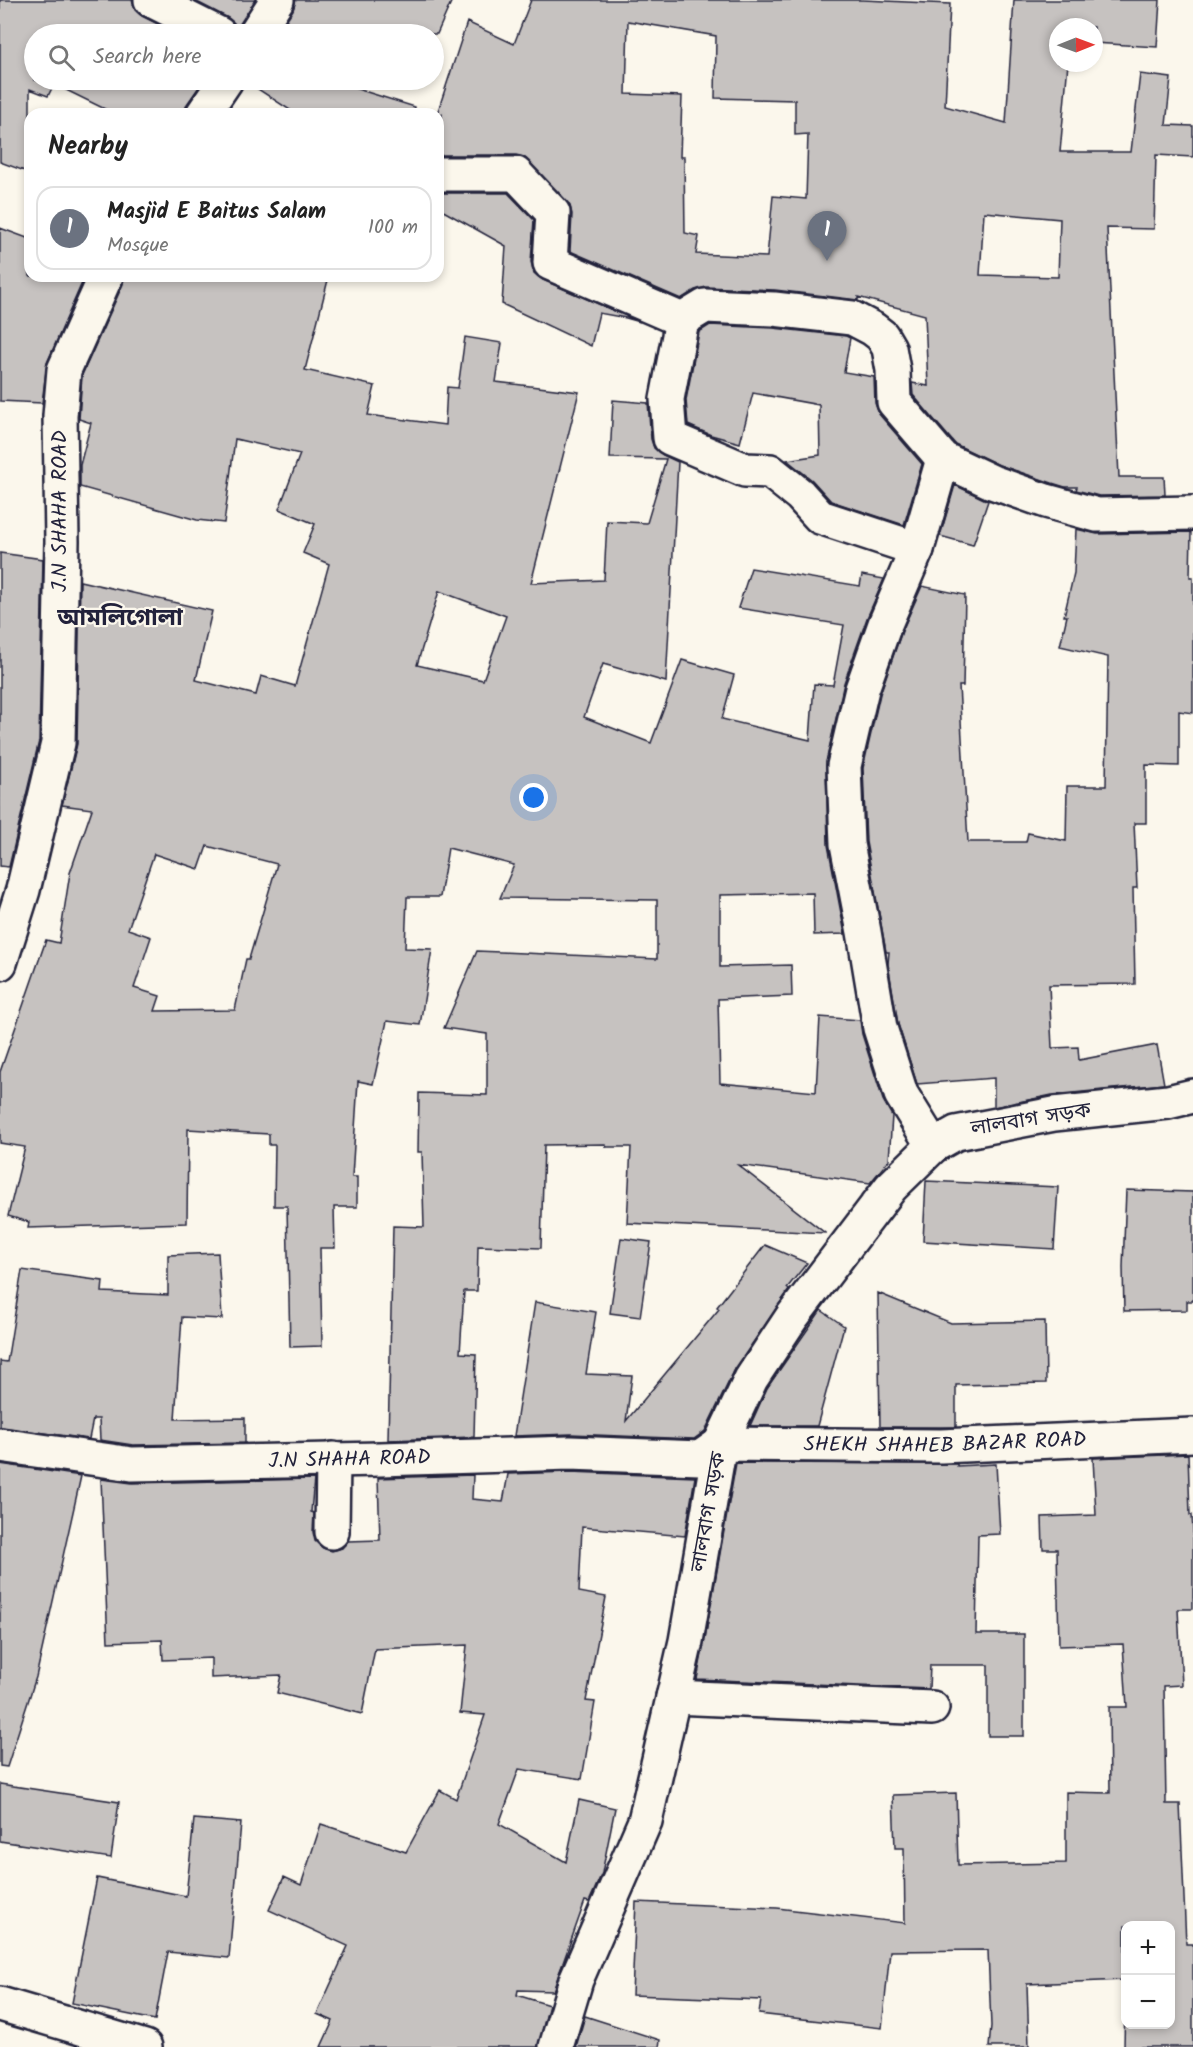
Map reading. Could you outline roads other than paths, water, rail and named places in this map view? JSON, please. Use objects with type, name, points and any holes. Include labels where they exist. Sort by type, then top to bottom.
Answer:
[{"type":"street","points":[[151,0],[199,24]]},
{"type":"street","points":[[261,24],[276,0]]},
{"type":"street","points":[[207,108],[219,90]]},
{"type":"street","points":[[444,174],[516,174],[553,213],[550,263],[682,320]]},
{"type":"street","name":"J.N SHAHA ROAD","points":[[0,963],[11,886],[58,743],[62,541],[60,416],[64,370],[103,282]]},
{"type":"street","points":[[917,549],[820,517],[801,495],[770,471],[745,470],[670,438],[667,399],[682,320],[705,306],[763,308],[852,318],[882,336],[889,348],[893,370],[894,402],[943,459],[992,482],[1046,501],[1097,515],[1193,513]]},
{"type":"street","points":[[933,1146],[902,1094],[880,1028],[847,844],[844,766],[862,689],[885,624],[917,549],[943,459]]},
{"type":"street","name":"লালবাগ সড়ক","points":[[556,2047],[576,1980],[645,1821],[686,1641],[710,1451],[751,1379],[792,1317],[891,1187],[933,1146],[956,1133],[1054,1114],[1168,1102],[1193,1096]]},
{"type":"street","name":"SHEKH SHAHEB BAZAR ROAD","points":[[710,1451],[941,1446],[1193,1435]]},
{"type":"street","name":"J.N SHAHA ROAD","points":[[0,1444],[132,1464],[710,1451]]},
{"type":"street","points":[[332,1532],[333,1460]]},
{"type":"street","points":[[673,1697],[932,1708]]},
{"type":"street","points":[[0,2004],[145,2047]]},
{"type":"place","name":"Masjid E Baitus Salam","points":[[827,261]]},
{"type":"district","name":"আমলিগোলা","points":[[120,618]]}]
